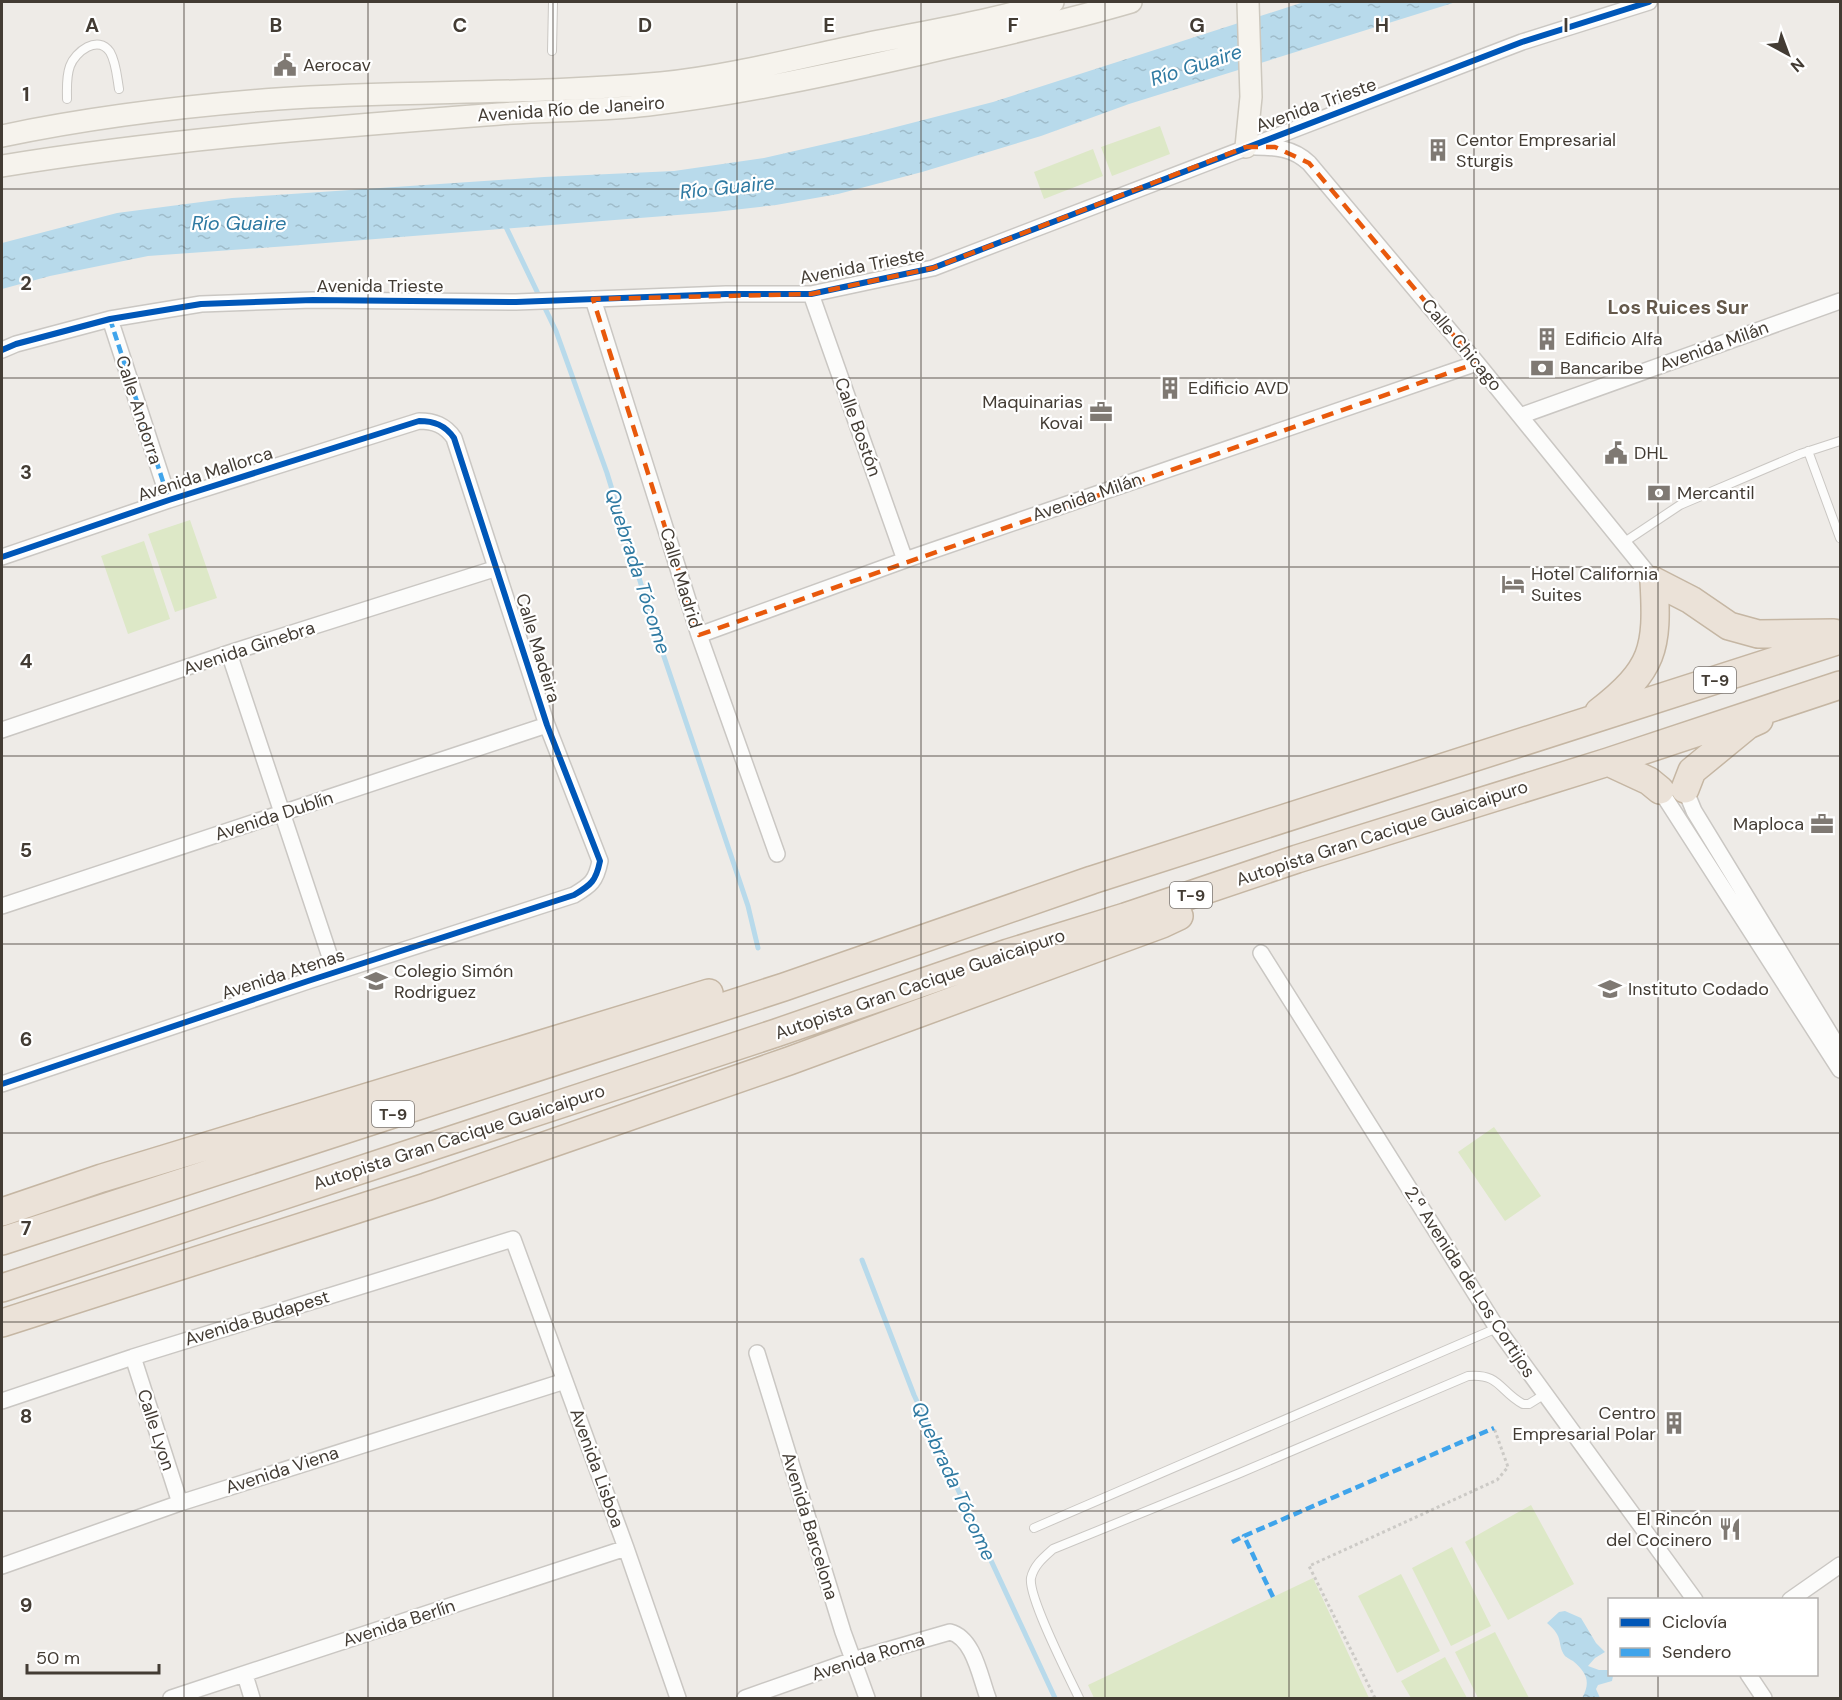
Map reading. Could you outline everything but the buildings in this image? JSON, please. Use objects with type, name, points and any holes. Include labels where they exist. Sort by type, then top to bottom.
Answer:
[{"type":"highway","points":[[1654,581],[1691,600],[1729,626],[1758,634],[1840,633]]},
{"type":"highway","points":[[1589,720],[1620,696],[1643,669],[1651,653],[1656,615],[1654,581]]},
{"type":"highway","name":"T-9","points":[[2,1241],[784,987],[1092,880],[1840,640]]},
{"type":"highway","name":"Autopista Gran Cacique Guaicaipuro","points":[[2,1288],[764,1037],[1008,953],[1125,918],[1297,859],[1608,762],[1840,685]]},
{"type":"highway","points":[[1608,762],[1672,789],[1748,725],[1802,696]]},
{"type":"highway","points":[[2,1323],[426,1187],[789,1061],[1162,924],[1297,859]]},
{"type":"highway","points":[[2,1212],[102,1178],[658,1007],[741,984],[784,987]]},
{"type":"highway","points":[[2,1338],[159,1283],[291,1241],[426,1187]]},
{"type":"street","name":"Avenida Río de Janeiro","points":[[2,136],[48,126],[126,115],[278,99],[588,88],[661,83],[756,67],[1053,2]]},
{"type":"street","name":"Avenida Río de Janeiro","points":[[2,166],[73,154],[233,135],[511,113],[597,110],[697,98],[811,79],[1045,26],[1131,2]]},
{"type":"street","points":[[1246,147],[1251,97],[1248,2]]},
{"type":"street","name":"Avenida Trieste","points":[[2,350],[16,344],[110,319],[201,304],[313,300],[516,302],[726,294],[810,294],[933,268],[1011,240],[1246,147],[1522,42],[1649,2]]},
{"type":"street","name":"Calle Chicago","points":[[1246,147],[1275,147],[1291,151],[1309,163],[1477,363],[1654,581]]},
{"type":"street","name":"Calle Bostón","points":[[810,294],[905,560]]},
{"type":"street","name":"Calle Madrid","points":[[593,299],[699,635],[777,854]]},
{"type":"street","name":"Avenida Milán","points":[[1520,416],[1840,301]]},
{"type":"street","name":"Calle Andorra","points":[[110,319],[169,500]]},
{"type":"street","name":"Avenida Milán","points":[[699,635],[905,560],[1477,363]]},
{"type":"street","name":"Avenida Mallorca","points":[[2,557],[169,500],[419,422]]},
{"type":"street","name":"Calle Madeira","points":[[419,422],[432,422],[440,425],[454,438],[547,726],[600,861],[597,876],[588,887],[574,895]]},
{"type":"street","name":"Avenida Ginebra","points":[[2,730],[229,653],[497,568]]},
{"type":"street","points":[[229,653],[335,972]]},
{"type":"street","name":"Avenida Dublín","points":[[2,906],[547,726]]},
{"type":"street","points":[[1672,789],[1694,811],[1840,1050]]},
{"type":"street","points":[[1672,789],[1840,1070]]},
{"type":"street","name":"Avenida Atenas","points":[[2,1084],[335,972],[574,895]]},
{"type":"street","name":"2.ª Avenida de Los Cortijos","points":[[1261,953],[1497,1328],[1694,1598]]},
{"type":"street","name":"Avenida Budapest","points":[[2,1401],[133,1357],[513,1239]]},
{"type":"street","name":"Avenida Lisboa","points":[[513,1239],[626,1548],[678,1698]]},
{"type":"street","name":"Avenida Barcelona","points":[[757,1353],[867,1698]]},
{"type":"street","name":"Calle Lyon","points":[[133,1357],[180,1503]]},
{"type":"street","name":"Avenida Viena","points":[[2,1566],[180,1503],[565,1381]]},
{"type":"street","name":"Avenida Berlín","points":[[171,1698],[626,1548]]},
{"type":"street","points":[[1791,1598],[1840,1565]]},
{"type":"street","name":"Avenida Roma","points":[[745,1698],[853,1660],[950,1632],[958,1634],[969,1644],[988,1698]]},
{"type":"street","points":[[245,1675],[252,1698]]},
{"type":"street","points":[[1749,1676],[1764,1698]]},
{"type":"lane","points":[[552,51],[554,2]]},
{"type":"lane","points":[[67,99],[67,78],[71,64],[78,53],[92,44],[109,50],[113,59],[118,89]]},
{"type":"lane","points":[[1623,543],[1680,505],[1808,451],[1840,441]]},
{"type":"lane","points":[[1808,451],[1840,538]]},
{"type":"lane","points":[[1034,1528],[1497,1328]]},
{"type":"lane","points":[[1079,1698],[1036,1601],[1031,1580],[1038,1562],[1053,1549],[1468,1376],[1482,1375],[1494,1380],[1523,1404],[1529,1404],[1545,1394]]},
{"type":"path","points":[[1375,1698],[1309,1566],[1497,1480],[1508,1467],[1494,1428]]},
{"type":"highlighted area","points":[[1246,147],[1275,147],[1309,163],[1477,363],[699,635],[593,299],[811,294],[933,268]]},
{"type":"green space","points":[[1160,126],[1170,154],[1112,176],[1101,147]]},
{"type":"green space","points":[[1093,149],[1103,176],[1044,199],[1034,172]]},
{"type":"green space","points":[[190,520],[217,598],[175,612],[148,534]]},
{"type":"green space","points":[[144,541],[170,619],[128,634],[101,556]]},
{"type":"green space","points":[[1494,1127],[1541,1196],[1505,1221],[1458,1152]]},
{"type":"green space","points":[[1531,1505],[1574,1584],[1508,1620],[1465,1542]]},
{"type":"green space","points":[[1452,1547],[1491,1626],[1451,1646],[1412,1568]]},
{"type":"green space","points":[[1401,1574],[1440,1651],[1397,1673],[1358,1596]]},
{"type":"green space","points":[[1313,1578],[1369,1698],[1094,1698],[1088,1685]]},
{"type":"green space","points":[[1495,1632],[1529,1698],[1478,1698],[1455,1652]]},
{"type":"green space","points":[[1445,1657],[1467,1698],[1411,1698],[1401,1681]]},
{"type":"water","name":"Río Guaire","points":[[1304,2],[1456,2],[1129,104],[1041,136],[922,172],[838,194],[776,205],[715,212],[148,256],[50,276],[2,289],[2,243],[117,213],[232,198],[544,177],[674,171],[764,158],[993,102]]},
{"type":"water","points":[[1565,1611],[1581,1618],[1596,1643],[1605,1652],[1588,1666],[1608,1670],[1608,1676],[1613,1676],[1612,1681],[1598,1685],[1596,1689],[1600,1698],[1582,1698],[1586,1678],[1582,1670],[1565,1656],[1556,1633],[1547,1623],[1559,1612]]},
{"type":"waterway","name":"Quebrada Tócome","points":[[504,223],[556,331],[607,473],[655,630],[748,906],[758,948]]},
{"type":"waterway","name":"Quebrada Tócome","points":[[862,1260],[914,1395],[1055,1698]]},
{"type":"marked path","points":[[110,319],[169,500]]},
{"type":"marked path","points":[[1273,1597],[1244,1536],[1494,1428]]},
{"type":"marked path","points":[[1232,1542],[1244,1536]]},
{"type":"cycle path","points":[[2,350],[16,344],[110,319],[201,304],[313,300],[516,302],[726,294],[811,294],[933,268],[1522,42],[1649,2]]},
{"type":"cycle path","points":[[2,557],[169,500],[419,421],[439,425],[454,438],[547,725],[600,861],[592,882],[574,895],[2,1084]]},
{"type":"place","name":"Aerocav","points":[[285,65]]},
{"type":"place","name":"Centor Empresarial Sturgis","points":[[1438,150]]},
{"type":"place","name":"Edificio Alfa","points":[[1547,339]]},
{"type":"place","name":"Bancaribe","points":[[1542,368]]},
{"type":"place","name":"Edificio AVD","points":[[1170,388]]},
{"type":"place","name":"Maquinarias Kovai","points":[[1101,412]]},
{"type":"place","name":"DHL","points":[[1616,453]]},
{"type":"place","name":"Mercantil","points":[[1659,493]]},
{"type":"place","name":"Hotel California Suites","points":[[1513,584]]},
{"type":"place","name":"Maploca","points":[[1822,824]]},
{"type":"place","name":"Colegio Simón Rodriguez","points":[[376,981]]},
{"type":"place","name":"Instituto Codado","points":[[1610,989]]},
{"type":"place","name":"Centro Empresarial Polar","points":[[1674,1423]]},
{"type":"place","name":"El Rincón del Cocinero","points":[[1730,1529]]},
{"type":"district","name":"Los Ruices Sur","points":[[1678,307]]}]
